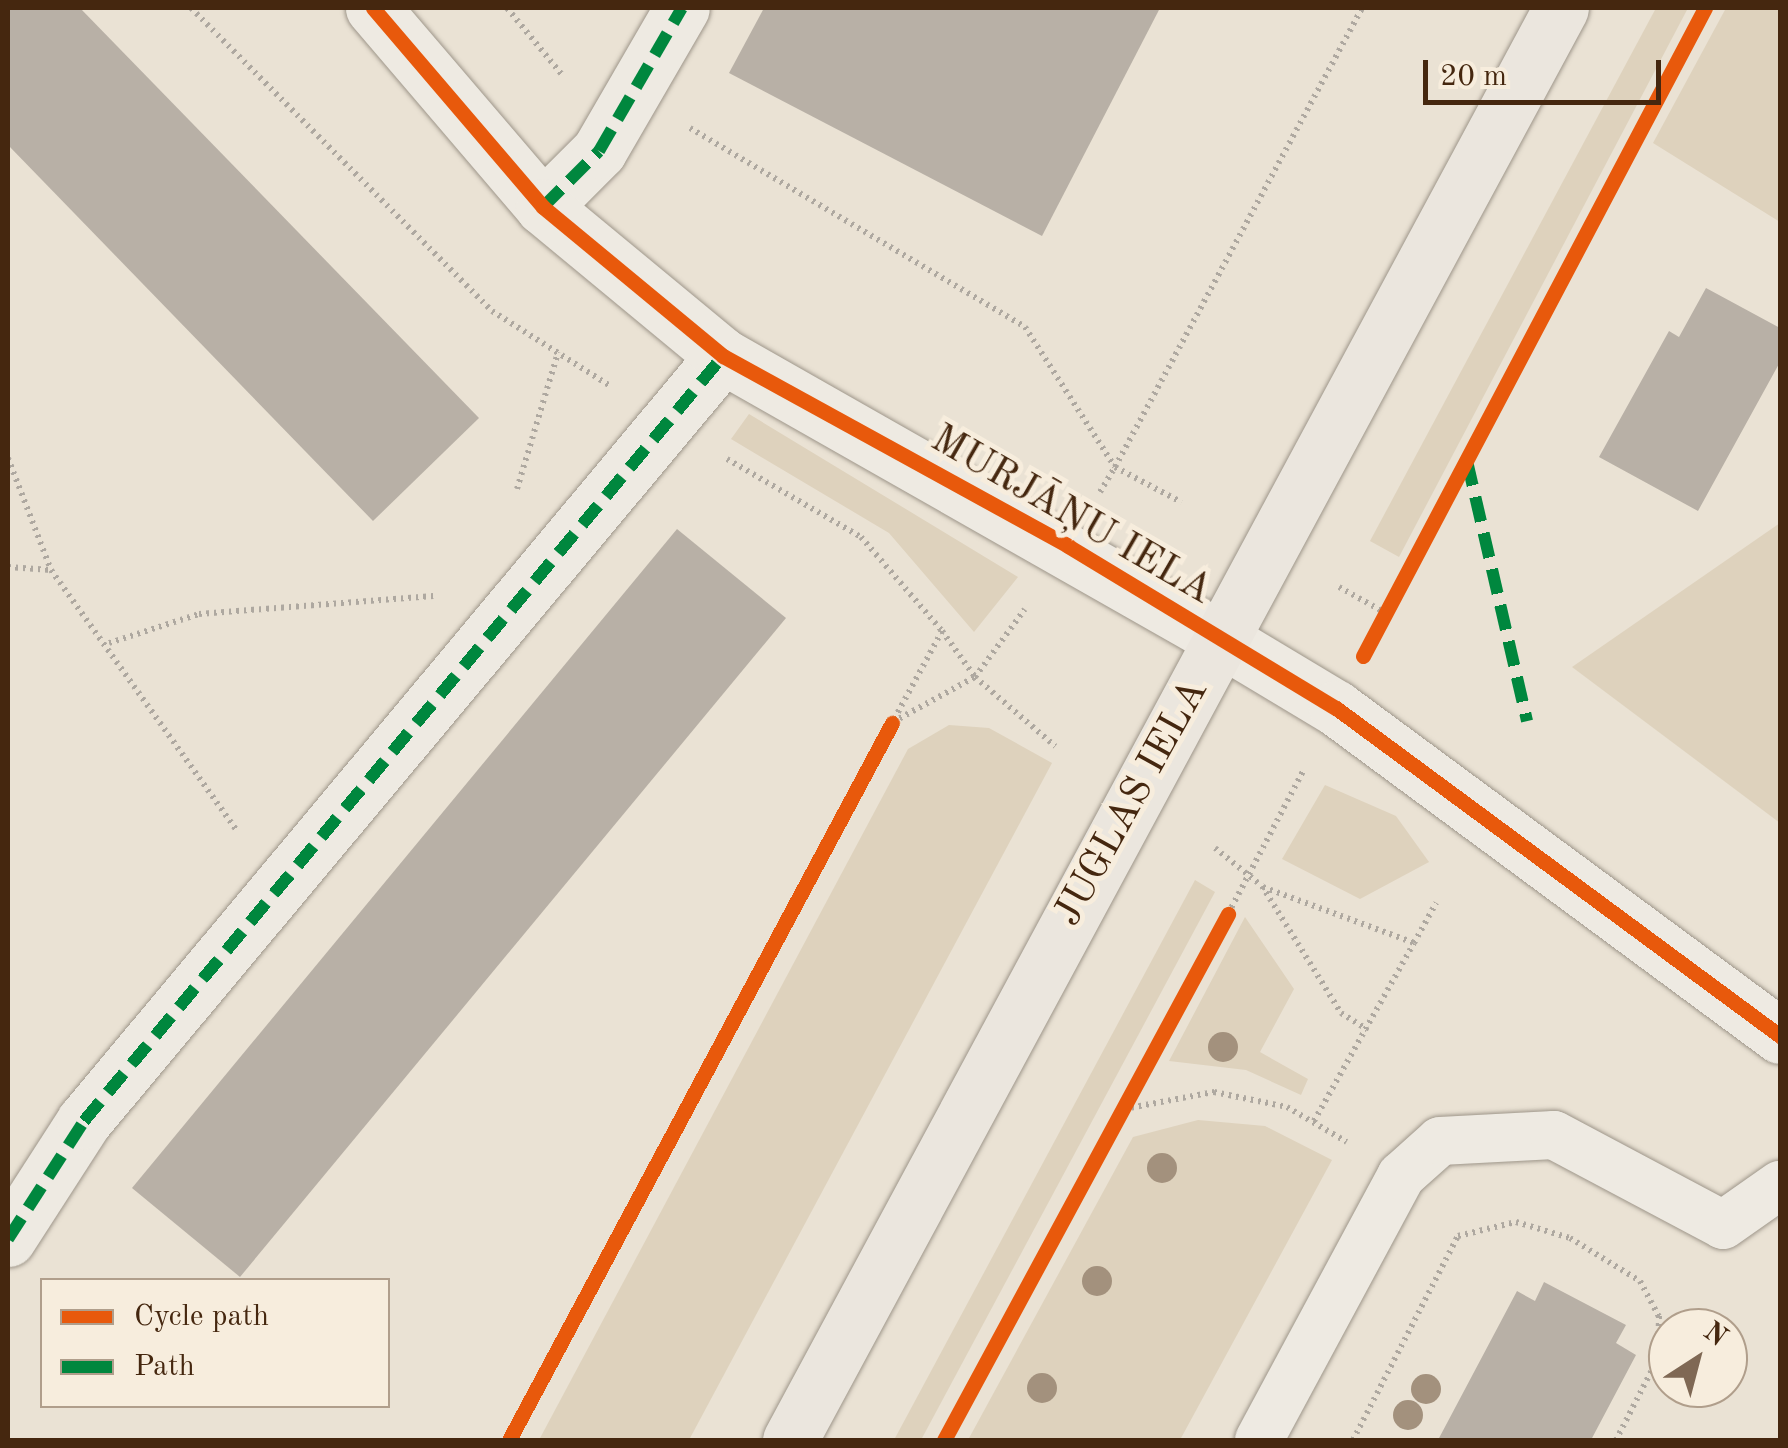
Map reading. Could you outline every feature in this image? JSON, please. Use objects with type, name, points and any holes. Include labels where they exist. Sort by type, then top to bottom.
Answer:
[{"type":"main road","name":"JUGLAS IELA","points":[[790,1440],[1561,8]]},
{"type":"street","name":"MURJĀŅU IELA","points":[[372,8],[543,207],[724,356],[1336,708],[1780,1036]]},
{"type":"street","points":[[543,207],[599,151],[682,8]]},
{"type":"street","points":[[11,1222],[84,1121],[672,427],[724,356]]},
{"type":"lane","points":[[1259,1440],[1401,1176],[1440,1141],[1554,1135],[1723,1225],[1780,1185]]},
{"type":"path","points":[[192,8],[492,311],[672,427],[862,537],[942,631],[975,677],[1055,746]]},
{"type":"path","points":[[506,8],[584,102],[705,132],[1026,327],[1115,467],[1181,502]]},
{"type":"path","points":[[1094,502],[1362,8]]},
{"type":"path","points":[[512,508],[558,352]]},
{"type":"path","points":[[8,458],[51,570],[109,643],[212,805],[288,881]]},
{"type":"path","points":[[8,567],[51,570]]},
{"type":"path","points":[[1338,587],[1380,619],[1393,595]]},
{"type":"path","points":[[892,723],[975,677],[1038,592]]},
{"type":"path","points":[[109,643],[200,614],[441,595]]},
{"type":"path","points":[[883,740],[942,631]]},
{"type":"path","points":[[1219,930],[1306,765]]},
{"type":"path","points":[[1215,848],[1246,879],[1414,943]]},
{"type":"path","points":[[1262,886],[1340,1012],[1367,1029]]},
{"type":"path","points":[[1314,1121],[1436,904]]},
{"type":"path","points":[[1124,1109],[1214,1092],[1288,1106],[1344,1140]]},
{"type":"path","points":[[1114,1126],[1133,1093]]},
{"type":"path","points":[[1352,1440],[1458,1236],[1516,1222],[1570,1238],[1640,1281],[1659,1316],[1658,1358],[1616,1440]]},
{"type":"shaded area","points":[[1656,8],[1688,8],[1399,557],[1370,541]]},
{"type":"shaded area","points":[[1726,8],[1780,8],[1780,222],[1653,143]]},
{"type":"shaded area","points":[[749,414],[1018,577],[974,632],[889,533],[731,439]]},
{"type":"shaded area","points":[[1780,523],[1780,823],[1572,667]]},
{"type":"shaded area","points":[[949,725],[989,728],[1052,763],[689,1440],[539,1440],[908,749]]},
{"type":"shaded area","points":[[1325,785],[1396,816],[1429,862],[1360,899],[1282,859]]},
{"type":"shaded area","points":[[1195,880],[1215,892],[921,1440],[894,1440]]},
{"type":"shaded area","points":[[1245,917],[1294,989],[1260,1052],[1308,1079],[1301,1095],[1246,1070],[1169,1061]]},
{"type":"shaded area","points":[[1198,1120],[1265,1126],[1332,1160],[1180,1440],[968,1440],[1133,1137]]},
{"type":"building","points":[[8,8],[80,8],[479,418],[373,521],[8,145]]},
{"type":"building","points":[[764,8],[1160,8],[1042,236],[729,73]]},
{"type":"building","points":[[1706,288],[1780,328],[1780,362],[1698,511],[1599,457],[1669,331],[1679,337]]},
{"type":"building","points":[[677,529],[786,618],[240,1277],[132,1188]]},
{"type":"building","points":[[1544,1282],[1626,1325],[1616,1343],[1636,1355],[1591,1440],[1438,1440],[1517,1291],[1535,1301]]},
{"type":"marked path","points":[[543,207],[599,151],[682,8]]},
{"type":"marked path","points":[[8,1239],[84,1121],[723,356]]},
{"type":"marked path","points":[[1467,461],[1527,721]]},
{"type":"cycle path","points":[[373,8],[543,207],[723,356],[1068,546],[1336,708],[1780,1036]]},
{"type":"cycle path","points":[[1363,656],[1705,8]]},
{"type":"cycle path","points":[[509,1440],[892,723]]},
{"type":"cycle path","points":[[944,1440],[1228,914]]}]
